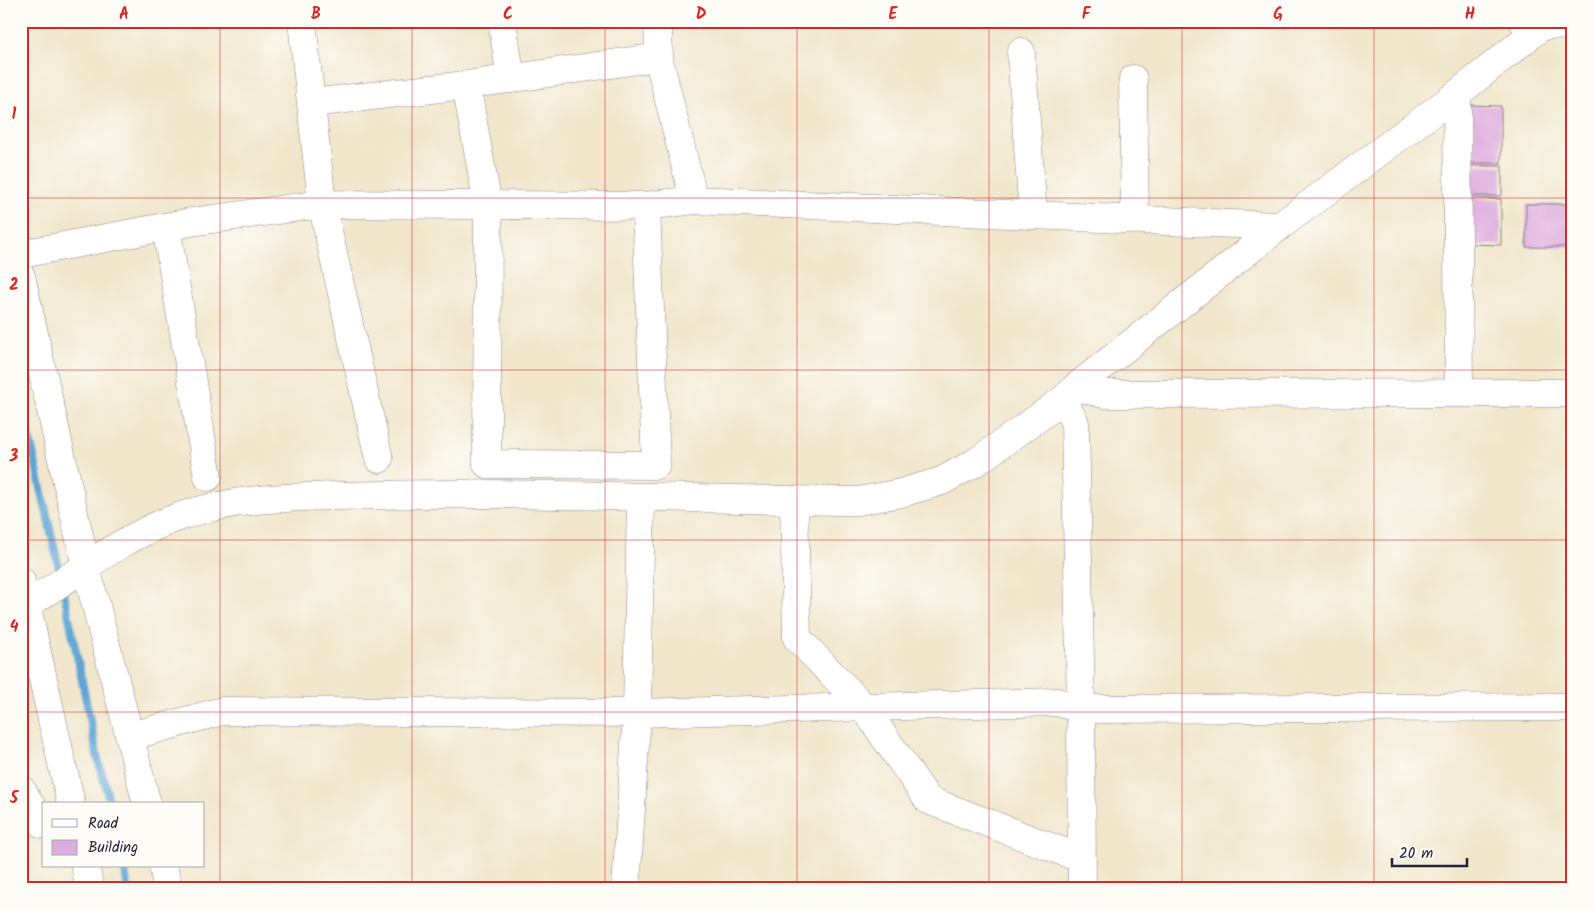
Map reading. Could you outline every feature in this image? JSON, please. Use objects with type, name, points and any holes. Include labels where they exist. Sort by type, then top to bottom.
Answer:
[{"type":"street","points":[[302,21],[322,204],[380,459]]},
{"type":"street","points":[[502,21],[511,79]]},
{"type":"street","points":[[658,21],[658,57],[694,200]]},
{"type":"street","points":[[71,802],[26,598],[86,567],[138,535],[170,520],[215,506],[265,498],[425,494],[858,501],[901,493],[942,480],[976,462],[1069,393],[1280,226],[1456,94],[1533,23],[1573,26]]},
{"type":"street","points":[[1021,52],[1033,215]]},
{"type":"street","points":[[311,103],[466,85],[658,57]]},
{"type":"street","points":[[1133,80],[1135,220]]},
{"type":"street","points":[[466,85],[488,205],[487,464],[656,464],[646,206]]},
{"type":"street","points":[[1456,94],[1460,393]]},
{"type":"street","points":[[21,254],[191,222],[322,204],[646,206],[694,200],[1280,226]]},
{"type":"street","points":[[166,228],[208,477]]},
{"type":"street","points":[[21,276],[86,567],[147,802]]},
{"type":"street","points":[[1069,393],[1573,393]]},
{"type":"street","points":[[1069,393],[1075,423],[1081,709],[1082,889]]},
{"type":"street","points":[[626,889],[637,713],[641,497]]},
{"type":"street","points":[[794,501],[797,638],[863,706],[928,800],[1082,858]]},
{"type":"street","points":[[131,736],[222,711],[637,713],[1058,702],[1081,709],[1573,707]]},
{"type":"street","points":[[21,790],[42,824]]},
{"type":"street","points":[[85,868],[90,889]]},
{"type":"street","points":[[163,868],[168,889]]},
{"type":"building","points":[[1470,105],[1501,106],[1501,163],[1469,163]]},
{"type":"building","points":[[1467,165],[1502,166],[1502,196],[1467,196]]},
{"type":"building","points":[[1471,198],[1501,199],[1501,245],[1470,244]]},
{"type":"building","points":[[1526,204],[1573,204],[1573,247],[1526,247]]},
{"type":"waterway","points":[[21,399],[61,577]]},
{"type":"waterway","points":[[63,588],[98,759],[109,802]]},
{"type":"waterway","points":[[124,868],[128,889]]}]
